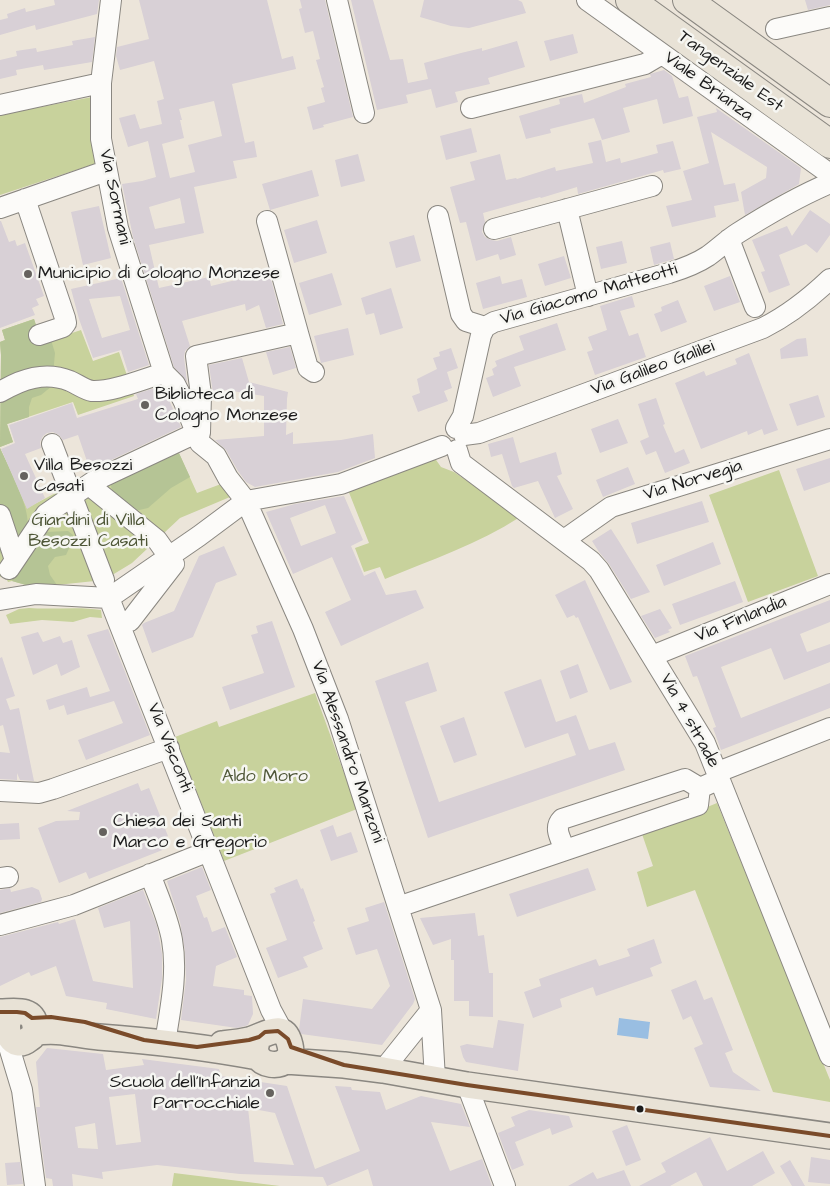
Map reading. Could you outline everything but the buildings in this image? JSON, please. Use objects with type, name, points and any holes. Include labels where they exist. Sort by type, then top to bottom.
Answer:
[{"type":"highway","name":"Tangenziale Est","points":[[630,0],[830,144]]},
{"type":"highway","name":"Tangenziale Est","points":[[687,0],[830,103]]},
{"type":"main road","points":[[14,1027],[197,1047],[236,1042],[259,1047],[265,1032],[271,1030],[278,1031],[286,1047],[344,1065],[467,1085],[830,1136]]},
{"type":"street","name":"Via Sormani","points":[[111,0],[101,83],[101,139],[106,171],[118,228],[169,379],[184,402],[198,438]]},
{"type":"street","points":[[337,0],[364,113]]},
{"type":"street","name":"Viale Brianza","points":[[587,0],[830,174]]},
{"type":"street","points":[[776,29],[830,17]]},
{"type":"street","points":[[471,108],[645,64],[662,54]]},
{"type":"street","points":[[0,105],[101,83]]},
{"type":"street","points":[[0,208],[106,171]]},
{"type":"street","name":"Via Giacomo Matteotti","points":[[455,440],[463,416],[481,335],[485,327],[494,322],[692,265],[707,257],[729,239],[769,213],[802,195],[830,183]]},
{"type":"street","points":[[494,228],[652,186]]},
{"type":"street","points":[[26,199],[66,323],[63,328],[39,335]]},
{"type":"street","points":[[567,209],[588,296]]},
{"type":"street","points":[[438,216],[461,314],[466,322],[485,327]]},
{"type":"street","points":[[267,221],[308,368],[314,372]]},
{"type":"street","points":[[729,239],[755,307]]},
{"type":"street","name":"Via Galileo Galilei","points":[[246,501],[341,484],[455,440],[764,328],[784,318],[808,300],[830,279]]},
{"type":"street","points":[[0,515],[4,539],[12,565],[46,514],[72,496],[89,485],[198,438],[201,394],[196,356],[298,333]]},
{"type":"street","points":[[0,392],[18,382],[44,376],[62,378],[90,391],[169,379]]},
{"type":"street","name":"Via Alessandro Manzoni","points":[[198,438],[216,456],[228,478],[246,501],[303,629],[341,726],[431,1010],[435,1079]]},
{"type":"street","name":"Via Norvegia","points":[[564,540],[611,507],[830,439]]},
{"type":"street","name":"Via 4 strade","points":[[455,440],[461,463],[591,561],[705,743],[830,1056]]},
{"type":"street","name":"Via Visconti","points":[[52,444],[168,748],[286,1047]]},
{"type":"street","points":[[89,485],[157,540],[174,564],[130,621]]},
{"type":"street","points":[[0,600],[36,594],[107,589],[170,557],[246,501]]},
{"type":"street","points":[[4,539],[36,528]]},
{"type":"street","name":"Via Finlandia","points":[[652,656],[830,584]]},
{"type":"street","points":[[700,788],[719,776],[830,728]]},
{"type":"street","points":[[0,790],[39,793],[168,748]]},
{"type":"street","points":[[564,850],[557,828],[558,823],[562,819],[685,779],[700,788]]},
{"type":"street","points":[[398,907],[698,805],[700,788]]},
{"type":"street","points":[[0,925],[74,905],[209,851]]},
{"type":"street","points":[[150,874],[167,920],[172,941],[174,964],[173,986],[154,1041]]},
{"type":"street","points":[[259,1047],[270,1021],[271,1010]]},
{"type":"street","points":[[384,1070],[431,1010]]},
{"type":"street","points":[[14,1027],[35,1186]]},
{"type":"street","points":[[467,1085],[505,1186]]},
{"type":"green space","points":[[92,97],[97,163],[0,195],[0,115]]},
{"type":"green space","points":[[34,319],[42,343],[81,330],[93,361],[119,352],[134,396],[78,415],[73,402],[7,424],[13,442],[0,447],[0,342],[5,340],[2,330]]},
{"type":"green space","points":[[34,319],[42,343],[51,340],[55,353],[52,386],[41,395],[32,398],[29,407],[29,417],[7,424],[13,442],[0,447],[0,342],[5,340],[2,330]]},
{"type":"green space","name":"Giardini di Villa Besozzi Casati","points":[[172,438],[197,493],[221,484],[230,497],[180,518],[132,563],[104,580],[57,585],[26,585],[12,581],[8,582],[5,576],[0,577],[0,448],[27,508],[92,474]]},
{"type":"green space","points":[[0,448],[18,487],[28,519],[27,526],[22,534],[0,554]]},
{"type":"green space","points":[[179,453],[190,477],[171,488],[148,508],[135,511],[113,492],[111,483]]},
{"type":"green space","points":[[434,457],[441,467],[454,472],[520,517],[471,543],[385,579],[380,567],[364,572],[355,548],[369,543],[348,490]]},
{"type":"green space","points":[[779,470],[818,576],[748,602],[709,495]]},
{"type":"green space","points":[[68,531],[73,535],[73,540],[66,555],[55,557],[48,566],[50,575],[57,585],[26,585],[12,581],[20,565],[46,532]]},
{"type":"green space","points":[[19,609],[101,610],[102,618],[90,617],[73,622],[42,620],[10,624],[6,615]]},
{"type":"green space","name":"Aldo Moro","points":[[315,693],[357,809],[224,861],[175,737],[217,721],[219,727]]},
{"type":"green space","points":[[717,803],[830,1080],[830,1102],[773,1092],[695,890],[647,907],[637,872],[653,866],[642,834]]},
{"type":"green space","points":[[174,1173],[280,1186],[172,1186]]},
{"type":"water","points":[[619,1018],[650,1022],[648,1039],[617,1035]]},
{"type":"transit line","points":[[0,1012],[25,1013],[32,1018],[51,1017],[85,1022],[144,1040],[197,1047],[249,1040],[259,1037],[265,1032],[278,1031],[288,1039],[291,1047],[344,1065],[467,1085],[830,1136]]},
{"type":"place","name":"Municipio di Cologno Monzese","points":[[28,274]]},
{"type":"place","name":"Biblioteca di Cologno Monzese","points":[[145,405]]},
{"type":"place","name":"Villa Besozzi Casati","points":[[24,476]]},
{"type":"place","name":"Chiesa dei Santi Marco e Gregorio","points":[[103,832]]},
{"type":"place","name":"Scuola dell'Infanzia Parrocchiale","points":[[270,1093]]}]
